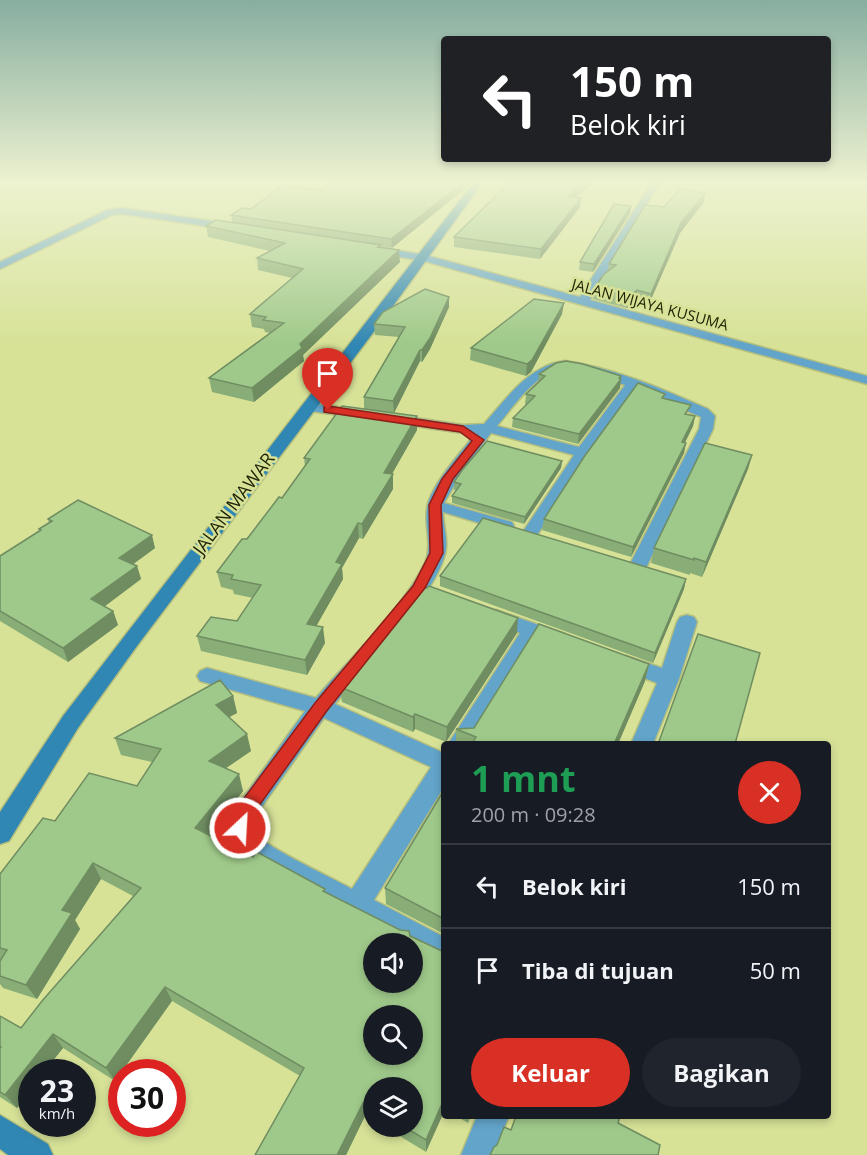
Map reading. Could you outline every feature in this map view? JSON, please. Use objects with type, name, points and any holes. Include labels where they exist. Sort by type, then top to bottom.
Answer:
[{"type":"street","points":[[0,266],[59,236]]},
{"type":"street","name":"JALAN MAWAR","points":[[0,833],[80,708],[441,236]]},
{"type":"street","points":[[582,303],[623,236]]},
{"type":"street","name":"JALAN WIJAYA KUSUMA","points":[[368,249],[425,258],[867,380]]},
{"type":"street","points":[[441,950],[264,854],[246,841],[240,828],[243,815],[320,707],[418,588],[437,553],[435,505],[448,479],[483,434],[549,367],[556,365],[582,368],[633,383],[708,416],[709,421],[633,564],[658,573]]},
{"type":"street","points":[[530,533],[633,383]]},
{"type":"street","points":[[308,407],[463,429],[579,459]]},
{"type":"street","points":[[435,505],[551,540]]},
{"type":"street","points":[[418,588],[439,596]]},
{"type":"street","points":[[480,611],[574,645]]},
{"type":"street","points":[[643,741],[669,679],[687,622]]},
{"type":"street","points":[[461,741],[532,629]]},
{"type":"street","points":[[605,656],[669,679]]},
{"type":"street","points":[[207,676],[320,707],[441,764]]},
{"type":"street","points":[[357,904],[441,770]]},
{"type":"street","points":[[477,1155],[492,1119]]},
{"type":"street","points":[[0,1131],[37,1155]]},
{"type":"building","points":[[252,236],[321,236],[399,250],[300,344],[302,348],[252,388],[209,378],[284,323],[263,320],[266,317],[250,314],[303,269],[257,258],[285,243]]},
{"type":"building","points":[[370,236],[395,236],[391,239]]},
{"type":"building","points":[[455,236],[551,236],[541,249]]},
{"type":"building","points":[[595,236],[612,236],[594,264],[580,262]]},
{"type":"building","points":[[626,236],[676,236],[651,294],[637,290],[629,297],[595,288],[603,275],[616,265],[609,264]]},
{"type":"building","points":[[425,289],[449,297],[430,338],[420,350],[393,401],[364,397],[405,327],[374,324],[383,312]]},
{"type":"building","points":[[534,299],[564,303],[532,360],[527,364],[471,348]]},
{"type":"building","points":[[566,361],[621,376],[579,434],[513,418],[535,396],[526,394],[545,376],[539,374],[556,363]]},
{"type":"building","points":[[638,383],[665,394],[662,398],[691,405],[685,414],[695,416],[682,442],[686,443],[633,547],[544,519],[584,457]]},
{"type":"building","points":[[342,406],[417,416],[384,473],[393,474],[362,524],[358,523],[336,562],[342,564],[307,624],[323,627],[305,660],[197,636],[211,617],[237,621],[261,585],[231,579],[233,575],[217,572],[242,539],[247,539],[279,497],[282,498],[310,459],[304,458]]},
{"type":"building","points":[[487,441],[562,461],[525,517],[452,496],[461,484],[454,482]]},
{"type":"building","points":[[705,443],[752,455],[706,562],[654,548]]},
{"type":"building","points":[[78,500],[152,535],[119,558],[137,566],[91,599],[113,611],[63,648],[0,611],[0,556],[41,530],[39,529],[52,521],[48,519]]},
{"type":"building","points":[[483,518],[686,579],[655,653],[440,576]]},
{"type":"building","points":[[429,586],[518,618],[447,727],[415,714],[413,717],[340,687],[396,616],[399,618],[423,587]]},
{"type":"building","points":[[539,624],[649,664],[615,741],[474,741],[476,737],[456,729],[474,728]]},
{"type":"building","points":[[698,634],[760,653],[736,741],[659,741]]},
{"type":"building","points":[[220,680],[233,696],[216,705],[247,734],[209,761],[239,774],[195,828],[253,857],[257,852],[325,889],[323,891],[400,930],[409,931],[409,933],[363,933],[363,993],[423,993],[423,942],[441,951],[441,1106],[426,1140],[421,1137],[423,1137],[423,1077],[363,1077],[363,1103],[337,1155],[255,1155],[304,1068],[165,987],[113,1059],[108,1059],[106,1068],[96,1062],[96,1059],[92,1059],[53,1034],[33,1059],[18,1059],[18,1078],[5,1095],[0,1092],[0,1016],[21,1028],[141,888],[93,863],[62,910],[72,913],[26,985],[0,976],[0,961],[7,950],[0,948],[0,874],[43,818],[55,821],[89,773],[137,786],[161,749],[115,738]]},
{"type":"building","points":[[441,795],[441,917],[385,888]]},
{"type":"building","points":[[515,1119],[619,1119],[618,1123],[660,1145],[658,1155],[490,1155],[504,1127],[511,1130]]},
{"type":"route","points":[[240,828],[243,815],[320,707],[418,588],[437,553],[435,505],[448,479],[478,440],[463,429],[328,410]]}]
